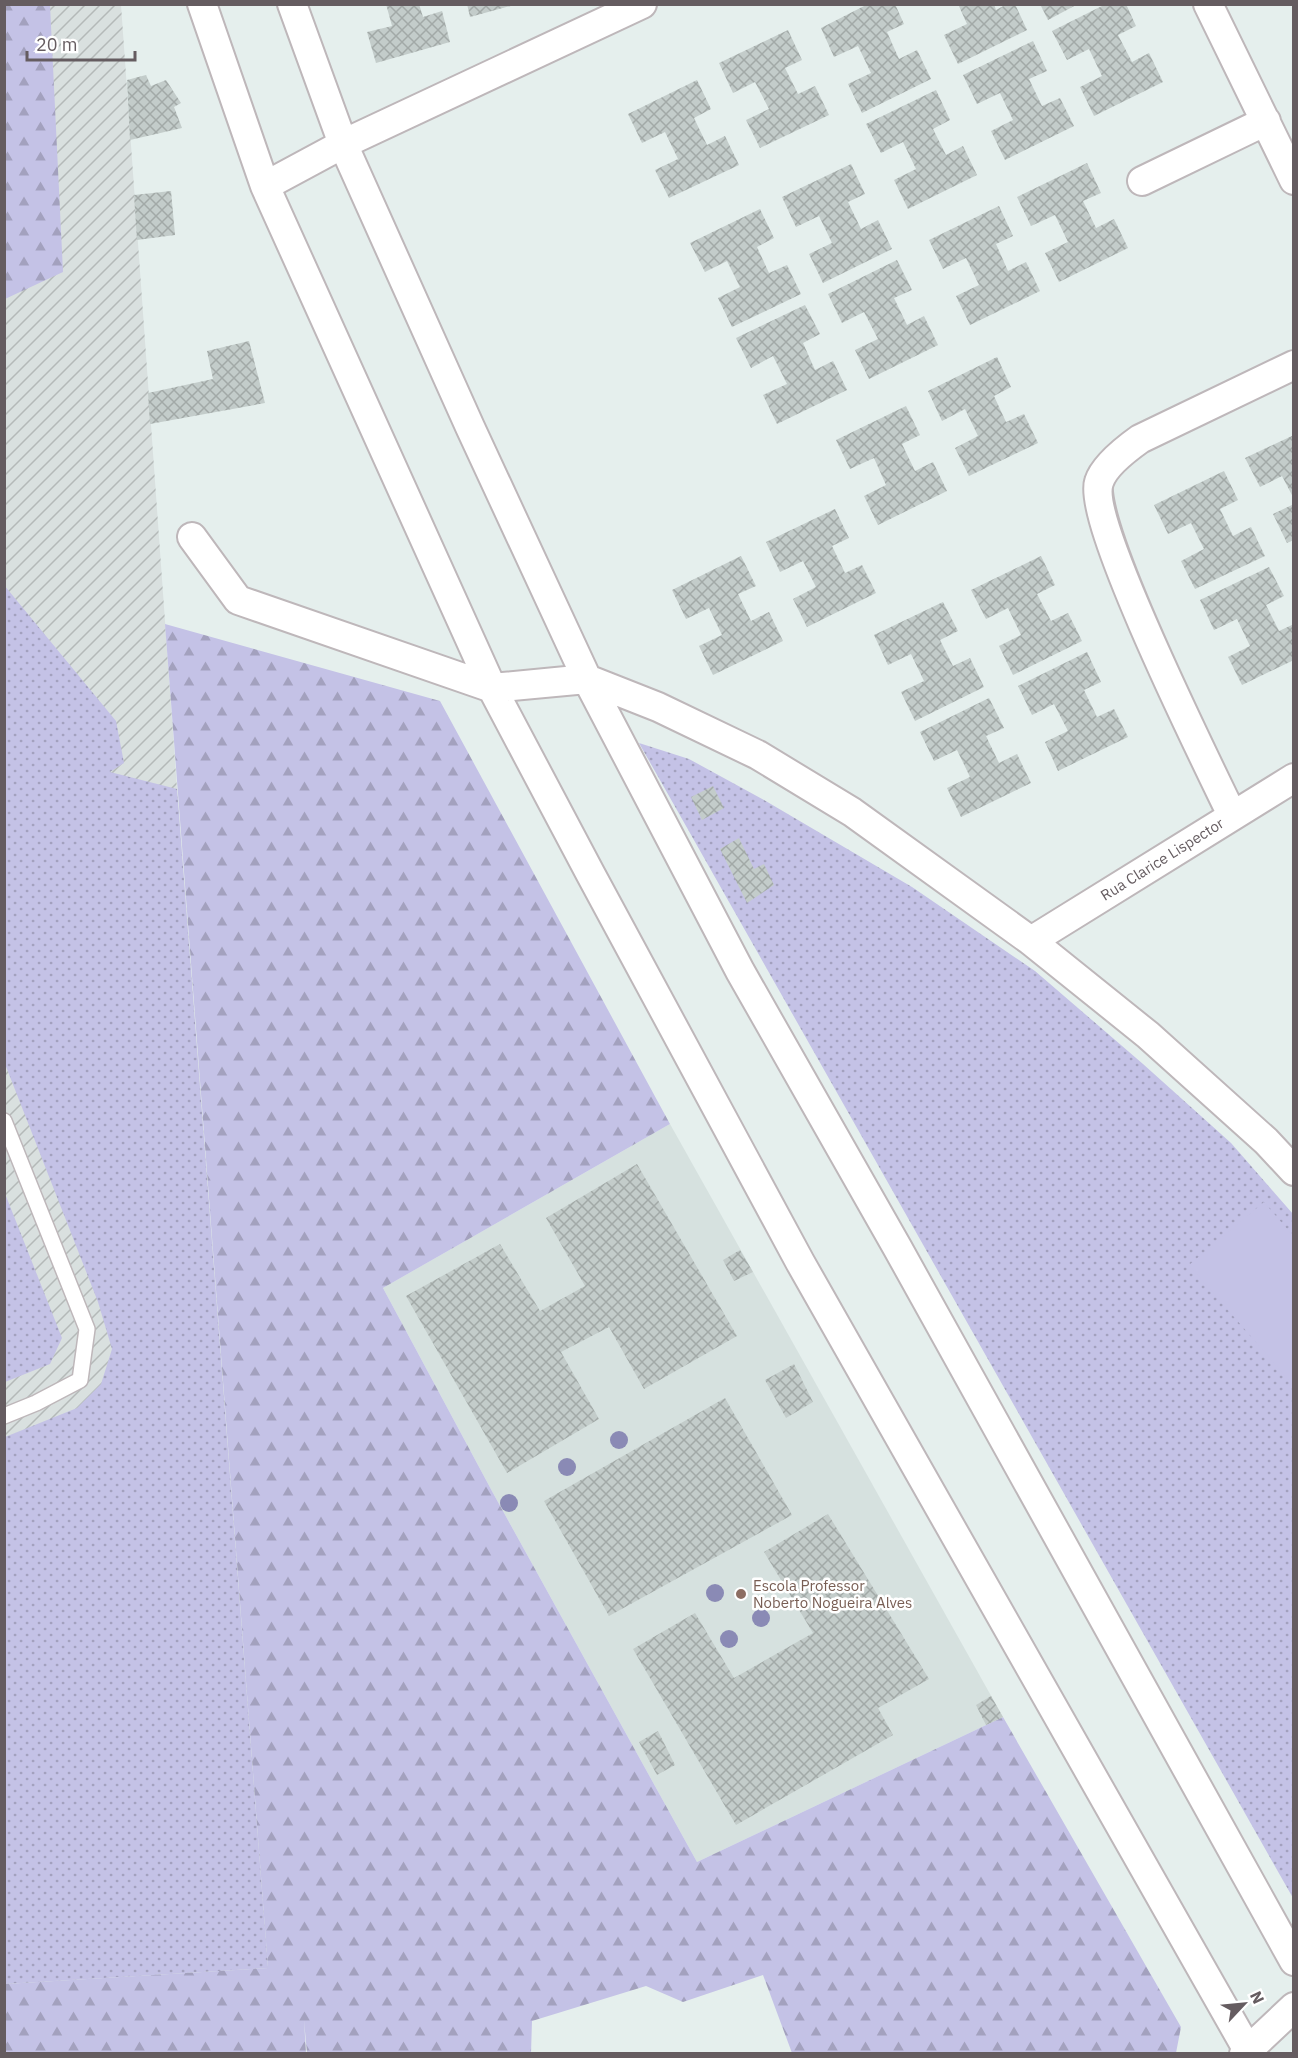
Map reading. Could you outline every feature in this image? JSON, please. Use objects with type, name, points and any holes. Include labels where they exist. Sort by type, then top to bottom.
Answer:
[{"type":"street","points":[[202,4],[265,186],[492,688],[800,1262],[1247,2052],[1293,2007]]},
{"type":"street","points":[[292,4],[344,144],[470,427],[587,679],[740,971],[897,1247],[1293,1961]]},
{"type":"street","points":[[265,186],[344,144],[642,4]]},
{"type":"street","points":[[1208,4],[1293,180]]},
{"type":"street","points":[[1142,181],[1266,121]]},
{"type":"street","points":[[1232,815],[1176,700],[1110,542],[1099,499],[1099,481],[1125,450],[1140,439],[1293,365]]},
{"type":"street","points":[[192,537],[238,600],[492,688],[587,679],[658,707],[758,755],[852,812],[1031,941],[1157,1042],[1266,1141],[1293,1172]]},
{"type":"street","name":"Rua Clarice Lispector","points":[[1031,941],[1293,778]]},
{"type":"lane","points":[[4,1121],[87,1329],[80,1380],[36,1403],[4,1416]]},
{"type":"shaded area","points":[[5,5],[121,5],[177,789],[268,1968],[5,1984]]},
{"type":"shaded area","name":"Escola Professor Noberto Nogueira Alves","points":[[670,1124],[1003,1717],[697,1862],[493,1493],[383,1288]]},
{"type":"green space","points":[[4,5],[50,5],[63,272],[5,299]]},
{"type":"green space","points":[[4,585],[116,721],[124,763],[110,772],[177,789],[268,1968],[5,1984],[5,1437],[77,1408],[101,1384],[112,1349],[98,1302],[5,1064]]},
{"type":"green space","points":[[165,624],[440,701],[670,1124],[383,1288],[493,1493],[697,1862],[1003,1717],[1181,2027],[1176,2053],[792,2053],[763,1975],[683,2002],[646,1986],[532,2021],[531,2053],[307,2053],[304,2020],[306,2053],[5,2053],[5,1984],[268,1968]]},
{"type":"green space","points":[[639,743],[689,759],[764,800],[912,887],[1035,971],[1231,1143],[1293,1214],[1293,1898]]},
{"type":"green space","points":[[4,1191],[62,1338],[50,1364],[5,1382]]},
{"type":"green space","points":[[1264,1202],[1293,1236],[1293,1385],[1189,1265]]},
{"type":"building","points":[[386,4],[419,4],[423,17],[442,11],[450,42],[376,63],[367,32],[392,26]]},
{"type":"building","points":[[467,4],[513,4],[514,5],[470,17]]},
{"type":"building","points":[[868,4],[895,4],[904,24],[887,32],[899,59],[917,50],[931,79],[862,113],[848,84],[871,73],[858,46],[834,57],[821,28]]},
{"type":"building","points":[[958,4],[994,4],[996,10],[1007,4],[1015,4],[1027,30],[958,64],[944,35],[967,24]]},
{"type":"building","points":[[1040,4],[1078,4],[1048,20]]},
{"type":"building","points":[[1106,4],[1126,4],[1136,26],[1118,35],[1132,62],[1149,53],[1163,82],[1094,116],[1080,87],[1102,76],[1089,49],[1067,60],[1052,31]]},
{"type":"building","points":[[788,30],[802,60],[785,68],[798,94],[815,86],[829,115],[760,148],[746,120],[769,109],[755,82],[733,93],[719,63]]},
{"type":"building","points":[[1033,41],[1047,71],[1029,79],[1042,106],[1060,98],[1074,126],[1005,160],[991,131],[1013,120],[1000,93],[977,104],[963,75]]},
{"type":"building","points":[[146,75],[151,86],[166,80],[181,103],[174,107],[182,128],[130,140],[127,80]]},
{"type":"building","points":[[697,80],[711,109],[694,118],[707,145],[725,136],[739,165],[669,198],[655,170],[678,159],[665,132],[642,143],[628,114]]},
{"type":"building","points":[[936,90],[950,120],[933,129],[946,155],[963,146],[977,175],[908,209],[894,180],[916,169],[903,142],[881,153],[866,124]]},
{"type":"building","points":[[1087,163],[1101,193],[1083,201],[1096,228],[1114,219],[1128,248],[1059,282],[1045,253],[1068,242],[1055,215],[1031,226],[1017,197]]},
{"type":"building","points":[[851,164],[865,194],[848,202],[861,229],[878,220],[892,249],[823,283],[809,254],[832,243],[819,216],[796,227],[782,197]]},
{"type":"building","points":[[171,191],[175,235],[137,240],[134,195]]},
{"type":"building","points":[[999,206],[1013,236],[996,244],[1008,271],[1026,262],[1040,291],[970,325],[956,296],[979,285],[966,258],[943,269],[929,240]]},
{"type":"building","points":[[760,209],[774,238],[757,247],[769,273],[787,265],[801,294],[732,327],[718,298],[740,287],[727,261],[705,272],[690,243]]},
{"type":"building","points":[[897,260],[912,290],[894,298],[907,325],[924,316],[938,345],[869,379],[855,350],[878,339],[864,312],[842,323],[828,294]]},
{"type":"building","points":[[805,305],[820,334],[803,343],[815,370],[833,361],[847,390],[777,424],[763,395],[787,384],[773,356],[751,368],[736,338]]},
{"type":"building","points":[[249,341],[265,403],[150,424],[148,393],[213,379],[207,351]]},
{"type":"building","points":[[997,357],[1011,387],[994,396],[1006,422],[1024,414],[1038,443],[969,476],[955,448],[978,436],[965,409],[942,421],[928,391]]},
{"type":"building","points":[[906,406],[920,435],[902,444],[915,471],[933,462],[947,491],[878,525],[864,496],[886,485],[874,458],[850,469],[836,440]]},
{"type":"building","points":[[1294,435],[1294,499],[1282,476],[1260,487],[1245,458]]},
{"type":"building","points":[[1224,471],[1238,500],[1220,509],[1233,536],[1251,527],[1265,556],[1195,589],[1181,561],[1204,549],[1191,523],[1168,534],[1154,505]]},
{"type":"building","points":[[1294,504],[1294,540],[1287,543],[1273,514]]},
{"type":"building","points":[[835,509],[849,538],[832,546],[845,573],[862,565],[876,593],[807,627],[793,599],[816,587],[803,561],[780,572],[766,542]]},
{"type":"building","points":[[741,556],[756,586],[738,594],[751,621],[769,612],[783,641],[713,675],[699,646],[722,635],[709,608],[686,619],[672,590]]},
{"type":"building","points":[[1041,556],[1055,585],[1037,594],[1051,621],[1068,613],[1082,641],[1013,675],[999,646],[1021,635],[1008,608],[986,619],[971,590]]},
{"type":"building","points":[[1269,567],[1284,596],[1266,605],[1279,631],[1294,624],[1294,660],[1242,685],[1228,657],[1250,646],[1237,619],[1214,630],[1200,600]]},
{"type":"building","points":[[943,602],[958,631],[940,640],[953,666],[970,658],[984,687],[915,721],[901,692],[924,681],[911,654],[888,665],[874,635]]},
{"type":"building","points":[[1087,652],[1101,682],[1084,690],[1097,717],[1114,709],[1128,737],[1058,771],[1045,742],[1068,731],[1054,704],[1032,715],[1018,686]]},
{"type":"building","points":[[989,698],[1004,728],[986,736],[999,763],[1017,754],[1031,783],[961,817],[947,788],[970,777],[957,750],[934,761],[920,732]]},
{"type":"building","points":[[713,786],[724,808],[702,820],[691,797]]},
{"type":"building","points":[[739,838],[754,869],[764,864],[774,885],[747,903],[720,849]]},
{"type":"building","points":[[637,1164],[737,1336],[644,1389],[609,1327],[561,1352],[599,1419],[507,1473],[406,1296],[500,1244],[540,1311],[585,1286],[546,1218]]},
{"type":"building","points":[[740,1250],[753,1272],[734,1281],[723,1260]]},
{"type":"building","points":[[794,1364],[813,1402],[786,1418],[765,1380]]},
{"type":"building","points":[[725,1398],[792,1515],[609,1616],[544,1501]]},
{"type":"building","points":[[828,1514],[929,1679],[878,1708],[893,1735],[736,1825],[633,1649],[695,1613],[734,1678],[813,1633],[764,1552]]},
{"type":"building","points":[[991,1696],[1003,1717],[986,1725],[976,1705]]},
{"type":"building","points":[[658,1731],[675,1765],[657,1775],[639,1742]]},
{"type":"place","name":"Escola Professor Noberto Nogueira Alves","points":[[741,1594]]}]
